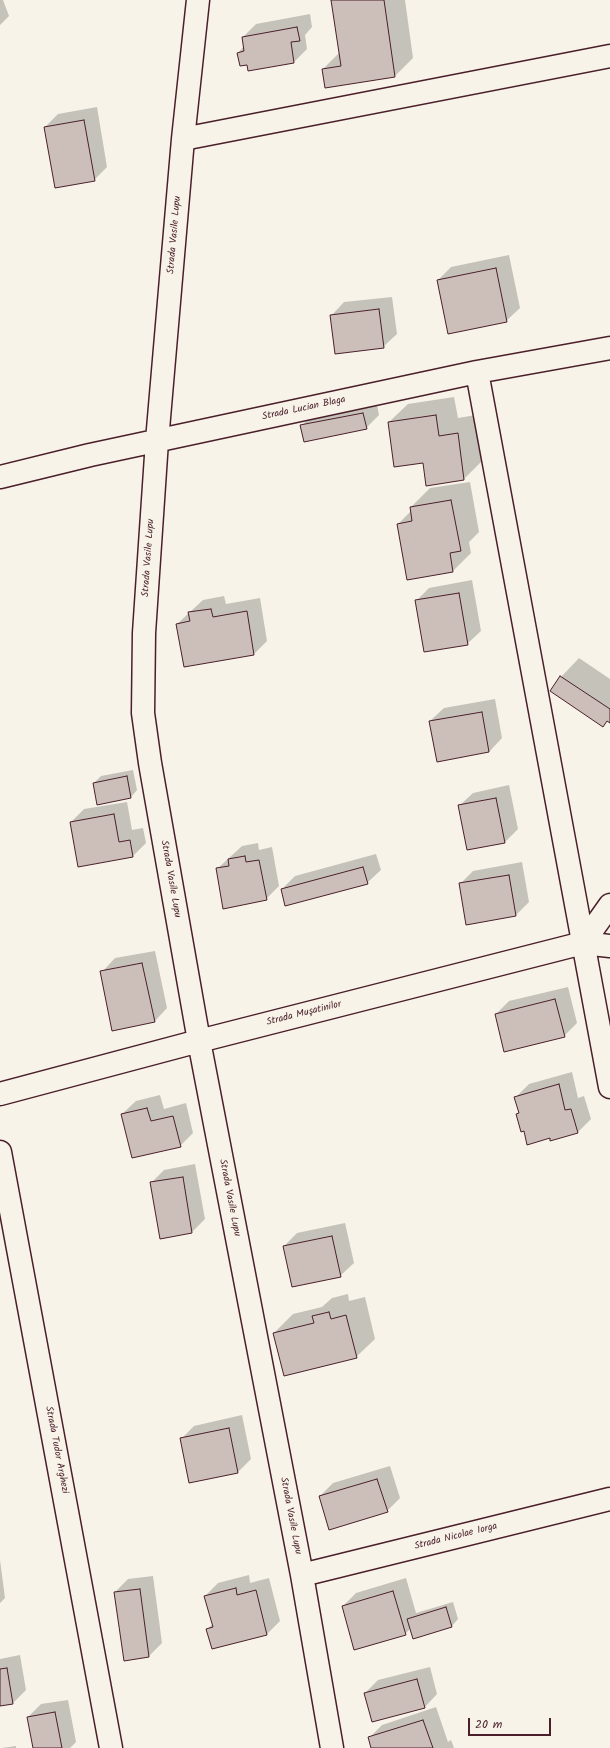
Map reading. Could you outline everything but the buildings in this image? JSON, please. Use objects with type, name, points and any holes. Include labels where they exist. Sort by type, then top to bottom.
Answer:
[{"type":"street","name":"Strada Vasile Lupu","points":[[198,0],[183,139],[157,441],[144,634],[143,713],[150,763],[199,1041],[302,1575],[332,1748]]},
{"type":"street","points":[[183,139],[610,56]]},
{"type":"street","name":"Strada Lucian Blaga","points":[[0,477],[90,455],[477,372],[610,348]]},
{"type":"street","points":[[477,372],[610,1087]]},
{"type":"street","points":[[583,943],[610,905]]},
{"type":"street","name":"Strada Muşatinilor","points":[[0,1094],[199,1041],[583,943],[610,946]]},
{"type":"street","name":"Strada Tudor Arghezi","points":[[0,1152],[111,1748]]},
{"type":"street","name":"Strada Nicolae Iorga","points":[[302,1575],[610,1499]]}]
